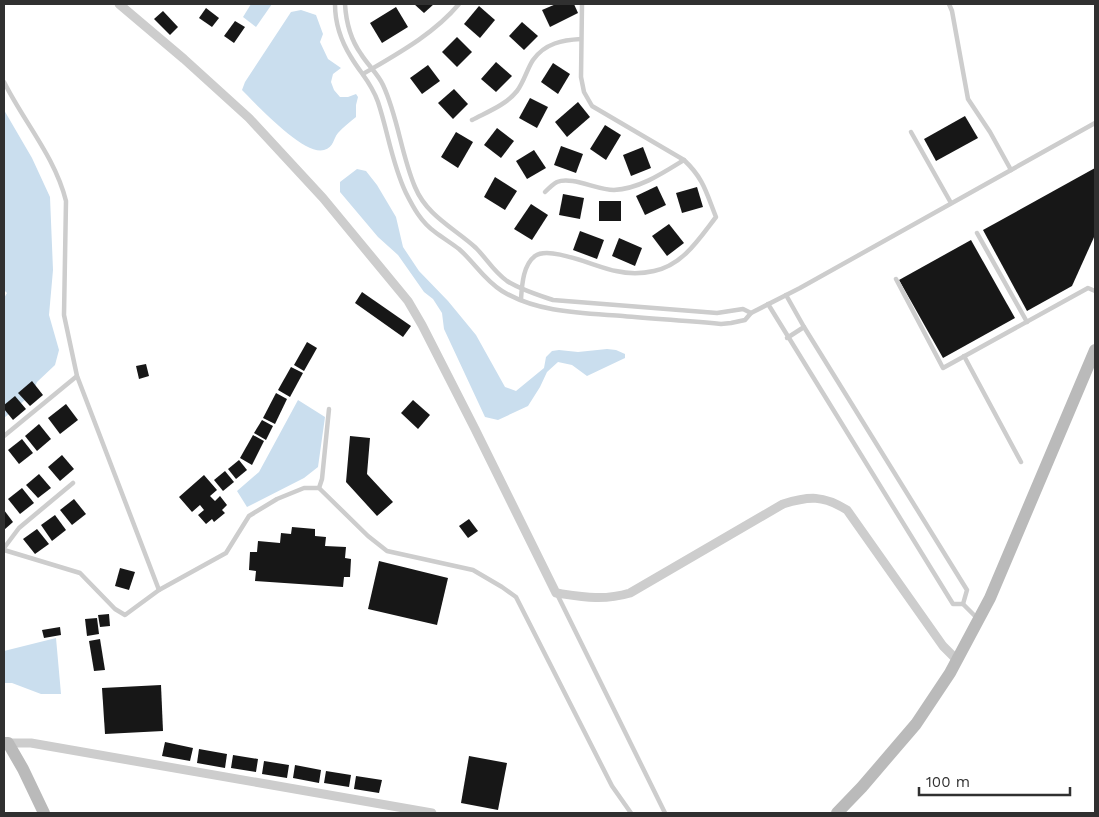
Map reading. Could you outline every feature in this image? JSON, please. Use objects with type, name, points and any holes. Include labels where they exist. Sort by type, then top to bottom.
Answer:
[{"type":"main road","points":[[837,813],[916,724],[957,660],[994,589],[1095,350]]},
{"type":"main road","points":[[6,743],[23,769],[44,813]]},
{"type":"street","points":[[119,4],[184,59],[249,118],[323,198],[408,301],[453,386],[556,593],[590,598],[612,598],[630,593],[783,504],[802,498],[816,497],[847,510],[943,646],[957,660]]},
{"type":"street","points":[[6,743],[41,745],[432,813]]},
{"type":"lane","points":[[334,4],[335,17],[341,38],[350,57],[373,88],[396,169],[418,215],[433,230],[468,257],[486,280],[504,292],[548,308],[567,311],[722,324],[745,320],[751,312],[786,295],[1095,123]]},
{"type":"lane","points":[[345,4],[345,15],[359,52],[382,84],[392,112],[406,164],[416,188],[428,208],[441,222],[477,250],[494,270],[509,282],[553,300],[717,312],[743,309],[751,312]]},
{"type":"lane","points":[[363,74],[408,47],[436,27],[459,4]]},
{"type":"lane","points":[[521,299],[528,266],[534,257],[543,252],[557,254],[615,271],[636,274],[656,271],[675,262],[688,252],[716,217],[697,172],[684,160],[592,106],[584,92],[581,77],[582,4]]},
{"type":"lane","points":[[949,4],[952,11],[968,99],[990,132],[1011,170]]},
{"type":"lane","points":[[472,120],[500,106],[517,91],[534,59],[547,46],[561,40],[581,38]]},
{"type":"lane","points":[[4,82],[51,162],[63,187],[66,201],[64,315],[78,376],[159,590]]},
{"type":"lane","points":[[911,132],[951,203]]},
{"type":"lane","points":[[545,192],[558,182],[574,182],[614,190],[657,176],[684,160]]},
{"type":"lane","points":[[978,234],[1027,322]]},
{"type":"lane","points":[[896,279],[943,368],[1088,288],[1095,291]]},
{"type":"lane","points":[[786,295],[967,590],[964,604]]},
{"type":"lane","points":[[768,304],[787,338],[953,604],[964,604],[979,619]]},
{"type":"lane","points":[[787,338],[804,326]]},
{"type":"lane","points":[[964,356],[1021,462]]},
{"type":"lane","points":[[4,436],[78,376]]},
{"type":"lane","points":[[319,488],[322,479],[329,409]]},
{"type":"lane","points":[[74,483],[19,528],[4,549],[80,573],[115,609],[125,615],[159,590],[226,552],[249,516],[277,499],[304,488],[319,488],[368,536],[387,551],[473,570],[502,586],[516,597],[612,786],[631,813]]},
{"type":"lane","points":[[556,593],[665,813]]},
{"type":"water","points":[[251,4],[272,4],[256,27],[243,17]]},
{"type":"water","points":[[301,10],[316,15],[323,34],[320,42],[328,59],[341,68],[333,74],[331,82],[334,90],[340,97],[356,94],[358,97],[356,117],[338,133],[330,147],[324,150],[315,150],[293,137],[269,117],[242,90],[245,82],[291,12]]},
{"type":"water","points":[[4,110],[32,158],[50,197],[53,270],[49,315],[59,350],[55,365],[37,382],[32,394],[4,418],[4,298],[7,293],[4,290]]},
{"type":"water","points":[[357,169],[366,171],[377,185],[396,217],[403,247],[419,271],[448,301],[476,335],[505,387],[516,391],[544,368],[546,357],[552,351],[578,352],[607,349],[625,354],[625,358],[587,376],[572,365],[558,362],[547,372],[528,406],[498,420],[485,417],[444,329],[442,313],[433,299],[424,292],[398,255],[378,237],[340,192],[340,182]]},
{"type":"water","points":[[298,400],[325,417],[318,467],[304,478],[247,507],[237,491],[259,472]]},
{"type":"water","points":[[56,638],[61,694],[41,694],[12,683],[4,683],[4,651]]},
{"type":"building","points":[[414,4],[434,4],[424,13]]},
{"type":"building","points":[[556,4],[574,4],[578,13],[550,27],[542,10]]},
{"type":"building","points":[[479,6],[495,20],[480,38],[464,24]]},
{"type":"building","points":[[396,7],[408,27],[382,43],[370,23]]},
{"type":"building","points":[[206,8],[219,18],[212,27],[199,18]]},
{"type":"building","points":[[163,11],[178,27],[170,35],[154,19]]},
{"type":"building","points":[[235,21],[245,27],[234,43],[224,36]]},
{"type":"building","points":[[522,22],[538,36],[524,50],[509,36]]},
{"type":"building","points":[[457,37],[472,52],[457,67],[442,52]]},
{"type":"building","points":[[496,62],[512,76],[496,92],[481,79]]},
{"type":"building","points":[[553,63],[570,74],[558,94],[541,82]]},
{"type":"building","points":[[428,65],[440,81],[422,94],[410,78]]},
{"type":"building","points":[[454,89],[468,104],[453,119],[438,103]]},
{"type":"building","points":[[530,98],[548,107],[537,128],[519,118]]},
{"type":"building","points":[[578,102],[590,117],[567,137],[555,122]]},
{"type":"building","points":[[965,116],[978,138],[936,161],[924,139]]},
{"type":"building","points":[[605,125],[621,135],[606,160],[590,149]]},
{"type":"building","points":[[497,128],[514,141],[501,158],[484,145]]},
{"type":"building","points":[[456,132],[473,142],[458,168],[441,157]]},
{"type":"building","points":[[561,146],[583,154],[576,173],[554,165]]},
{"type":"building","points":[[643,147],[651,168],[631,176],[623,155]]},
{"type":"building","points":[[534,150],[546,168],[527,179],[516,161]]},
{"type":"building","points":[[1095,168],[1095,235],[1072,286],[1027,311],[983,230]]},
{"type":"building","points":[[495,177],[517,191],[505,210],[484,197]]},
{"type":"building","points":[[657,186],[666,205],[645,215],[636,196]]},
{"type":"building","points":[[697,187],[703,207],[682,213],[676,193]]},
{"type":"building","points":[[563,194],[584,198],[580,219],[559,215]]},
{"type":"building","points":[[599,201],[621,201],[621,221],[599,221]]},
{"type":"building","points":[[531,204],[548,215],[532,240],[514,229]]},
{"type":"building","points":[[669,224],[684,243],[667,256],[652,236]]},
{"type":"building","points":[[580,231],[604,240],[597,259],[573,250]]},
{"type":"building","points":[[619,238],[642,248],[635,266],[612,256]]},
{"type":"building","points":[[971,240],[1015,318],[943,358],[899,280]]},
{"type":"building","points":[[362,292],[411,326],[403,337],[355,303]]},
{"type":"building","points":[[307,342],[317,348],[304,371],[294,365]]},
{"type":"building","points":[[146,364],[149,376],[139,379],[136,366]]},
{"type":"building","points":[[291,367],[303,373],[290,397],[278,390]]},
{"type":"building","points":[[32,381],[43,395],[30,406],[18,393]]},
{"type":"building","points":[[276,393],[287,399],[275,424],[263,418]]},
{"type":"building","points":[[15,396],[26,409],[13,420],[4,409],[4,405]]},
{"type":"building","points":[[413,400],[430,415],[418,429],[401,413]]},
{"type":"building","points":[[66,404],[78,420],[60,434],[48,418]]},
{"type":"building","points":[[262,420],[273,426],[266,440],[254,433]]},
{"type":"building","points":[[39,424],[51,439],[37,451],[25,436]]},
{"type":"building","points":[[253,435],[264,441],[252,465],[240,458]]},
{"type":"building","points":[[350,436],[370,438],[367,474],[393,502],[377,516],[346,482]]},
{"type":"building","points":[[22,439],[33,453],[19,464],[8,450]]},
{"type":"building","points":[[62,455],[74,469],[60,481],[48,467]]},
{"type":"building","points":[[239,460],[247,470],[236,479],[228,469]]},
{"type":"building","points":[[225,471],[234,482],[223,491],[214,480]]},
{"type":"building","points":[[39,474],[51,488],[38,498],[26,485]]},
{"type":"building","points":[[204,475],[217,490],[210,496],[215,501],[220,496],[227,505],[222,510],[225,513],[214,522],[212,519],[206,524],[198,515],[204,510],[200,505],[192,512],[179,497]]},
{"type":"building","points":[[22,488],[34,503],[20,514],[8,499]]},
{"type":"building","points":[[74,499],[86,514],[72,525],[60,510]]},
{"type":"building","points":[[4,510],[13,522],[4,530]]},
{"type":"building","points":[[55,515],[66,530],[52,541],[41,525]]},
{"type":"building","points":[[469,519],[478,531],[468,538],[459,526]]},
{"type":"building","points":[[292,527],[315,529],[315,536],[326,537],[325,546],[346,547],[345,558],[351,559],[350,577],[344,577],[343,587],[255,581],[256,571],[249,570],[250,552],[257,552],[258,541],[280,543],[281,533],[291,534]]},
{"type":"building","points":[[37,529],[49,544],[35,554],[23,539]]},
{"type":"building","points":[[379,561],[448,578],[437,625],[368,609]]},
{"type":"building","points":[[120,568],[135,572],[129,590],[115,586]]},
{"type":"building","points":[[109,614],[110,626],[100,627],[98,615]]},
{"type":"building","points":[[97,618],[99,634],[87,636],[85,619]]},
{"type":"building","points":[[60,627],[61,635],[44,638],[42,630]]},
{"type":"building","points":[[100,639],[105,670],[94,671],[89,641]]},
{"type":"building","points":[[161,685],[163,731],[105,734],[102,688]]},
{"type":"building","points":[[165,742],[193,748],[190,761],[162,756]]},
{"type":"building","points":[[199,749],[227,754],[225,768],[197,763]]},
{"type":"building","points":[[233,755],[258,759],[256,772],[231,768]]},
{"type":"building","points":[[469,756],[507,763],[498,810],[461,803]]},
{"type":"building","points":[[264,761],[289,765],[287,778],[262,774]]},
{"type":"building","points":[[295,765],[321,770],[319,783],[293,778]]},
{"type":"building","points":[[326,771],[351,775],[349,787],[324,783]]},
{"type":"building","points":[[356,776],[382,780],[379,793],[354,789]]}]
